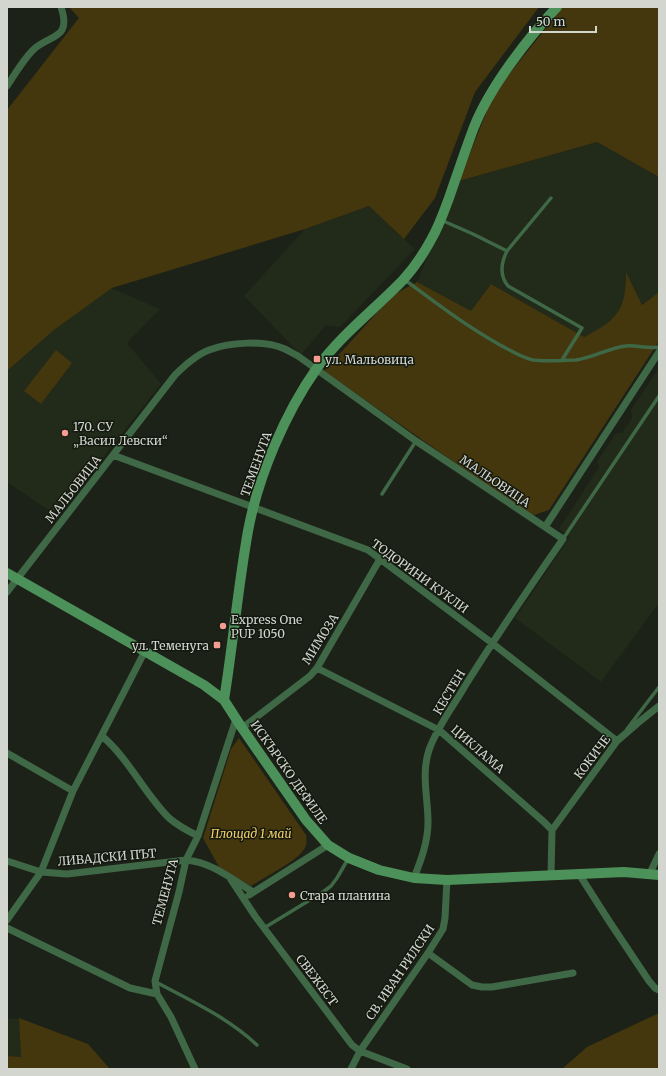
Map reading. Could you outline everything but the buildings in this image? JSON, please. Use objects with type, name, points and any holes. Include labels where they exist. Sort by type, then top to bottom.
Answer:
[{"type":"street","points":[[7,86],[33,51],[57,37],[61,32],[64,25],[64,14],[61,7]]},
{"type":"street","name":"ТЕМЕНУГА","points":[[224,700],[248,530],[276,441],[294,406],[316,369],[332,348],[404,279],[420,258],[434,236],[475,126],[489,96],[531,38],[557,7]]},
{"type":"street","name":"МАЛЬОВИЦА","points":[[7,592],[175,375],[190,361],[209,350],[231,344],[249,343],[284,348],[298,356],[416,441],[563,540]]},
{"type":"street","points":[[545,527],[659,352]]},
{"type":"street","name":"ТОДОРИНИ КУКЛИ","points":[[113,455],[368,550],[492,643],[617,741]]},
{"type":"street","name":"КЕСТЕН","points":[[414,878],[427,840],[428,822],[425,776],[429,749],[492,643],[563,540]]},
{"type":"street","name":"МИМОЗА","points":[[239,724],[310,676],[317,668],[380,559]]},
{"type":"street","name":"ИСКЪРСКО ДЕФИЛЕ","points":[[7,573],[204,685],[224,700],[306,820],[328,845],[349,858],[379,870],[414,878],[447,880],[624,872],[655,874]]},
{"type":"street","points":[[7,920],[41,872],[73,791],[145,651]]},
{"type":"street","name":"ЦИКЛАМА","points":[[317,668],[439,730],[552,830]]},
{"type":"street","name":"КОКИЧЕ","points":[[552,830],[617,741],[659,706]]},
{"type":"street","name":"ТЕМЕНУГА","points":[[195,1069],[171,1017],[157,994],[155,981],[186,860],[198,836],[239,724]]},
{"type":"street","points":[[102,736],[112,744],[170,819],[198,836]]},
{"type":"street","points":[[7,753],[73,791]]},
{"type":"street","points":[[552,830],[552,875]]},
{"type":"street","points":[[244,898],[328,845]]},
{"type":"street","points":[[655,874],[659,854]]},
{"type":"street","points":[[186,860],[196,861],[206,865],[253,892]]},
{"type":"street","name":"ЛИВАДСКИ ПЪТ","points":[[7,861],[41,872],[67,874],[186,860]]},
{"type":"street","points":[[579,874],[609,922],[646,976],[655,988],[659,990]]},
{"type":"street","name":"СВЕЖЕСТ","points":[[230,878],[264,928],[345,1037],[360,1051],[407,1069]]},
{"type":"street","name":"СВ. ИВАН РИЛСКИ","points":[[350,1069],[360,1051],[428,954],[443,929],[447,880]]},
{"type":"street","points":[[7,928],[130,988],[157,994]]},
{"type":"street","points":[[428,954],[472,985],[482,987],[492,987],[573,973]]},
{"type":"lane","points":[[552,198],[507,251],[502,261],[502,272],[503,280],[508,286],[582,328],[562,360]]},
{"type":"lane","points":[[440,220],[507,251]]},
{"type":"lane","points":[[404,279],[454,317],[506,348],[533,360],[578,359],[589,357],[609,349],[627,346],[644,348],[659,347]]},
{"type":"lane","points":[[563,540],[659,396]]},
{"type":"lane","points":[[382,494],[416,441]]},
{"type":"lane","points":[[617,741],[659,687]]},
{"type":"lane","points":[[264,928],[323,892],[330,886],[349,858]]},
{"type":"lane","points":[[155,981],[227,1021],[242,1031],[257,1045]]},
{"type":"shaded area","points":[[597,142],[659,177],[659,292],[642,305],[626,273],[626,288],[623,303],[617,315],[602,328],[584,337],[491,284],[471,312],[417,282],[459,181]]},
{"type":"shaded area","points":[[369,206],[415,249],[340,327],[326,325],[301,355],[244,296],[305,229]]},
{"type":"shaded area","name":"170. СУ „Васил Левски“","points":[[111,288],[160,309],[127,343],[161,384],[57,516],[7,482],[7,371],[54,330]]},
{"type":"shaded area","points":[[659,368],[659,603],[601,682],[515,618],[570,537],[559,529],[599,467],[597,462],[616,433],[622,433],[632,418],[631,410]]},
{"type":"shaded area","points":[[19,1018],[21,1058],[7,1056],[7,1019]]},
{"type":"green space","points":[[69,7],[539,7],[475,92],[435,198],[404,239],[369,206],[305,229],[112,288],[54,330],[7,371],[7,110],[79,18]]},
{"type":"green space","points":[[563,7],[659,7],[659,177],[597,142],[459,181],[494,93]]},
{"type":"green space","points":[[626,272],[642,305],[659,292],[659,341],[549,510],[531,516],[324,371],[393,295],[417,282],[471,311],[491,284],[584,337],[604,325],[617,313],[624,296]]},
{"type":"green space","points":[[56,350],[72,363],[41,404],[24,391]]},
{"type":"green space","name":"Площад 1 май","points":[[239,738],[306,835],[305,848],[298,856],[251,886],[219,867],[203,838],[231,749]]},
{"type":"green space","points":[[659,1013],[659,1069],[562,1069],[587,1047]]},
{"type":"green space","points":[[19,1018],[88,1044],[110,1069],[7,1069],[7,1056],[21,1057]]},
{"type":"place","name":"ул. Мальовица","points":[[317,359]]},
{"type":"place","name":"170. СУ „Васил Левски“","points":[[65,433]]},
{"type":"place","name":"Express One PUP 1050","points":[[223,626]]},
{"type":"place","name":"ул. Теменуга","points":[[217,645]]},
{"type":"place","name":"Стара планина","points":[[292,895]]}]
